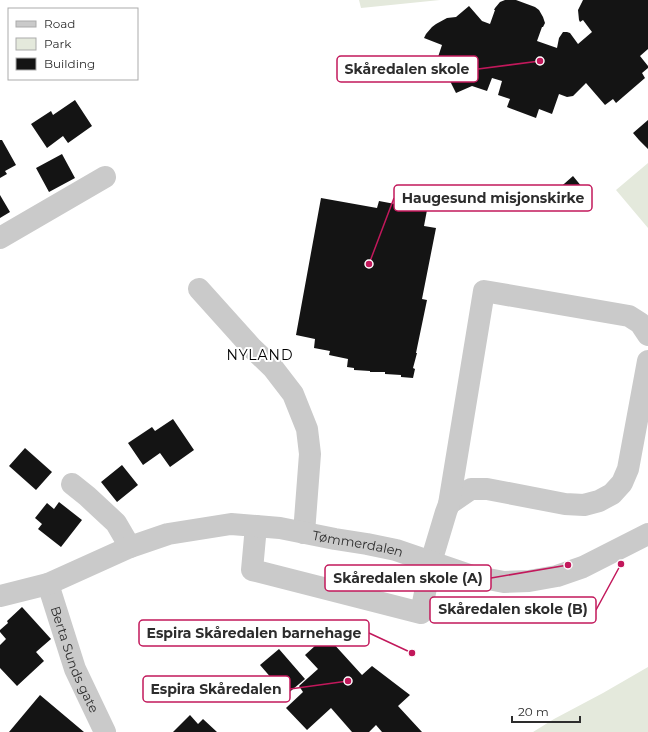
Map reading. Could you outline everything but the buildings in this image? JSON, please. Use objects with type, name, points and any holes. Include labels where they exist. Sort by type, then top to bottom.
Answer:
[{"type":"street","points":[[0,238],[105,177]]},
{"type":"street","points":[[199,289],[252,348],[273,368],[293,394],[307,429],[310,454],[304,533]]},
{"type":"street","points":[[256,526],[252,570],[422,613],[431,562],[449,504],[484,291],[629,316],[640,323],[648,335]]},
{"type":"street","points":[[449,504],[471,489],[487,489],[565,504],[584,505],[599,501],[612,494],[622,483],[628,469],[648,360]]},
{"type":"street","points":[[72,484],[116,523],[130,547]]},
{"type":"street","name":"Tømmerdalen","points":[[0,596],[48,584],[130,547],[168,534],[231,524],[280,528],[396,550],[472,576],[504,582],[529,581],[556,576],[583,567],[648,534]]},
{"type":"street","name":"Berta Sunds gate","points":[[48,584],[75,669],[105,732]]},
{"type":"green space","points":[[359,0],[440,0],[361,8]]},
{"type":"green space","points":[[648,163],[648,228],[616,190]]},
{"type":"green space","points":[[648,667],[648,732],[533,732],[554,719]]},
{"type":"place","name":"Skåredalen skole","points":[[540,61]]},
{"type":"place","name":"Haugesund misjonskirke","points":[[369,264]]},
{"type":"place","name":"Skåredalen skole (B)","points":[[621,564]]},
{"type":"place","name":"Skåredalen skole (A)","points":[[568,565]]},
{"type":"place","name":"Espira Skåredalen barnehage","points":[[412,653]]},
{"type":"place","name":"Espira Skåredalen","points":[[348,681]]},
{"type":"district","name":"NYLAND","points":[[260,355]]}]
